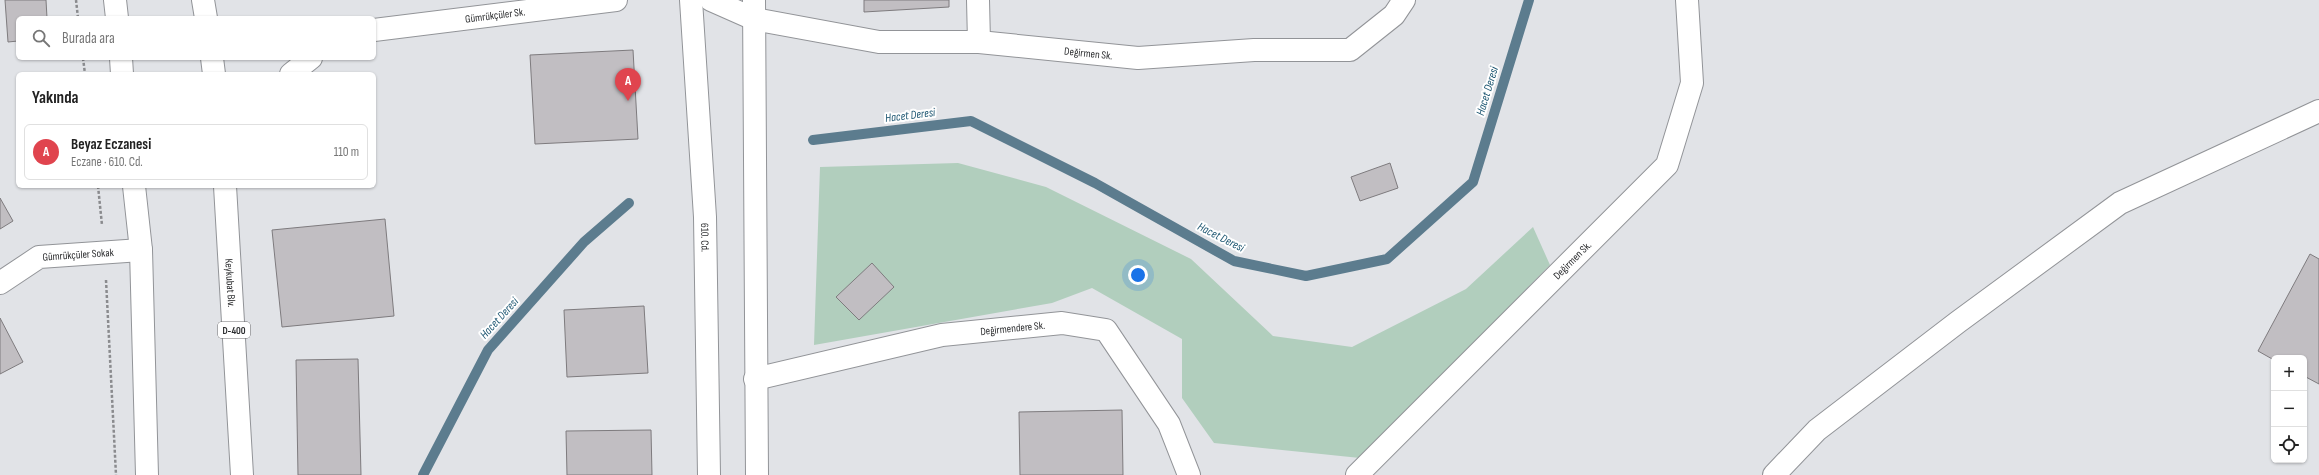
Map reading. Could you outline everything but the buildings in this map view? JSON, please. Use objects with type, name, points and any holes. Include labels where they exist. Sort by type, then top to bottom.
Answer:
[{"type":"main road","points":[[115,0],[117,16]]},
{"type":"main road","points":[[203,0],[206,16]]},
{"type":"main road","name":"Gümrükçüler Sk.","points":[[376,30],[616,0]]},
{"type":"main road","name":"610. Cd.","points":[[691,0],[705,217],[710,475]]},
{"type":"main road","name":"Değirmen Sk.","points":[[711,0],[754,9],[879,42],[979,42],[1138,58],[1254,50],[1350,50],[1394,15],[1404,0]]},
{"type":"main road","points":[[978,0],[979,42]]},
{"type":"main road","name":"Değirmen Sk.","points":[[1357,475],[1667,166],[1692,83],[1687,0]]},
{"type":"main road","points":[[754,9],[755,379],[757,475]]},
{"type":"main road","points":[[121,60],[122,72]]},
{"type":"main road","points":[[212,60],[214,72]]},
{"type":"main road","points":[[294,72],[308,60]]},
{"type":"main road","points":[[1774,475],[1817,430],[1958,322],[2120,203],[2319,111]]},
{"type":"main road","points":[[134,188],[141,250],[147,475]]},
{"type":"main road","name":"Keykubat Blv.","points":[[225,188],[242,475]]},
{"type":"main road","name":"Gümrükçüler Sokak","points":[[0,283],[39,257],[141,250]]},
{"type":"main road","name":"Değirmendere Sk.","points":[[755,379],[942,335],[1062,323],[1106,330],[1169,424],[1189,475]]},
{"type":"path","points":[[76,0],[78,16]]},
{"type":"path","points":[[83,60],[85,72]]},
{"type":"path","points":[[98,188],[112,370],[116,475]]},
{"type":"green space","points":[[958,163],[1046,187],[1191,259],[1273,336],[1352,347],[1466,289],[1533,227],[1550,265],[1360,458],[1214,443],[1182,398],[1182,339],[1092,288],[1052,303],[814,345],[820,167]]},
{"type":"waterway","name":"Hacet Deresi","points":[[813,140],[971,121],[1095,183],[1234,261],[1306,276],[1387,259],[1473,182],[1529,0]]},
{"type":"waterway","name":"Hacet Deresi","points":[[423,475],[488,350],[584,242],[629,203]]},
{"type":"place","name":"Beyaz Eczanesi","points":[[628,101]]}]
